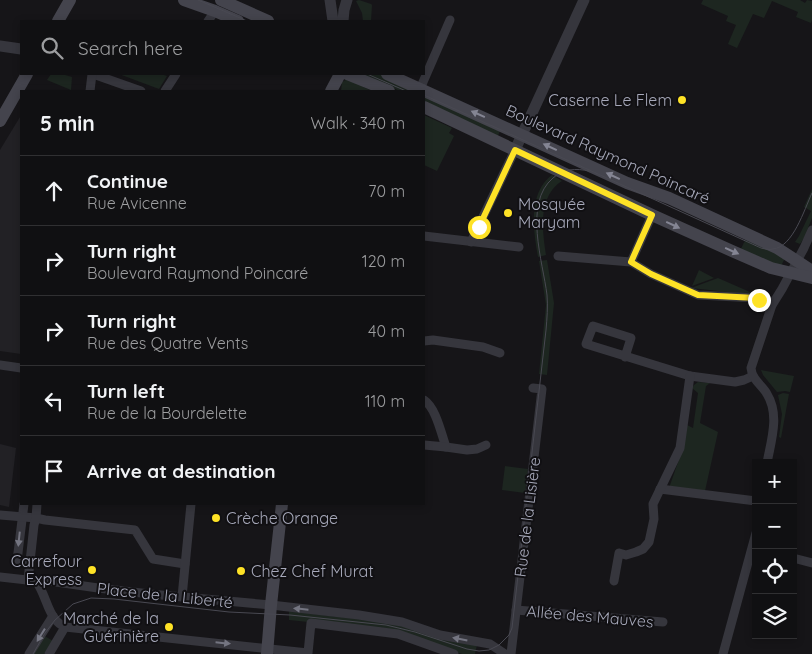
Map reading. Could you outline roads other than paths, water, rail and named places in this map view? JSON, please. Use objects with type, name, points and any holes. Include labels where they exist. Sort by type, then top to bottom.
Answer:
[{"type":"main road","points":[[50,20],[62,0]]},
{"type":"main road","points":[[59,20],[70,0]]},
{"type":"main road","points":[[184,0],[218,6],[265,20]]},
{"type":"main road","points":[[218,6],[237,20]]},
{"type":"main road","points":[[0,104],[20,71]]},
{"type":"main road","points":[[0,121],[26,75]]},
{"type":"main road","points":[[328,75],[330,90]]},
{"type":"main road","points":[[331,90],[339,75]]},
{"type":"main road","points":[[350,75],[387,90]]},
{"type":"main road","name":"Boulevard Raymond Poincaré","points":[[389,75],[420,89]]},
{"type":"main road","name":"Boulevard Raymond Poincaré","points":[[425,91],[627,183],[670,198],[777,248],[812,271]]},
{"type":"main road","name":"Boulevard Raymond Poincaré","points":[[425,108],[652,215],[766,266],[812,278]]},
{"type":"main road","points":[[267,651],[282,505]]},
{"type":"street","points":[[330,0],[338,7],[347,0]]},
{"type":"street","points":[[330,0],[332,20]]},
{"type":"street","points":[[343,20],[347,0]]},
{"type":"street","points":[[471,242],[584,0]]},
{"type":"street","points":[[420,89],[450,20]]},
{"type":"street","points":[[0,46],[20,49]]},
{"type":"street","points":[[90,90],[92,75]]},
{"type":"street","points":[[95,75],[138,90]]},
{"type":"street","points":[[166,90],[175,75]]},
{"type":"street","points":[[631,262],[652,215]]},
{"type":"street","points":[[768,459],[774,412],[768,395],[751,372],[752,364],[772,305],[791,273],[812,230]]},
{"type":"street","points":[[425,236],[519,247]]},
{"type":"street","points":[[558,256],[631,262],[651,274],[698,295],[756,298],[772,305]]},
{"type":"street","points":[[625,357],[631,338],[593,326],[586,344],[625,357],[690,376],[735,382],[753,376]]},
{"type":"street","points":[[425,341],[433,340],[484,346],[500,354]]},
{"type":"street","points":[[0,365],[20,368]]},
{"type":"street","points":[[614,581],[619,553],[636,552],[643,549],[649,542],[654,519],[653,504],[680,448],[690,376]]},
{"type":"street","name":"Rue de la Lisière","points":[[511,654],[542,389],[533,388]]},
{"type":"street","points":[[425,401],[433,410],[446,447]]},
{"type":"street","points":[[425,445],[477,449],[486,445]]},
{"type":"street","points":[[660,489],[752,501]]},
{"type":"street","points":[[24,505],[17,561],[30,563]]},
{"type":"street","points":[[37,505],[30,563],[32,580],[44,594],[52,616],[65,627],[267,651],[308,652],[311,623],[398,634],[454,654]]},
{"type":"street","points":[[182,597],[191,505]]},
{"type":"street","points":[[0,515],[135,530],[153,559],[185,564]]},
{"type":"street","points":[[723,654],[754,549]]},
{"type":"street","points":[[797,559],[812,563]]},
{"type":"street","name":"Place de la Liberté","points":[[0,577],[359,615],[402,622],[440,635],[490,644],[505,654]]},
{"type":"street","points":[[44,594],[51,586],[59,583]]},
{"type":"street","name":"Allée des Mauves","points":[[516,610],[663,622]]},
{"type":"street","points":[[29,654],[52,616]]},
{"type":"street","points":[[49,654],[65,627]]},
{"type":"tram line","points":[[198,0],[245,20]]},
{"type":"tram line","points":[[369,75],[404,90]]},
{"type":"tram line","points":[[425,95],[761,248],[773,249],[780,247],[786,242],[797,227],[812,193]]},
{"type":"tram line","points":[[33,654],[55,620],[73,604],[91,598],[386,625],[479,651],[489,650],[499,645],[509,635],[512,628],[546,330],[547,295],[537,234],[539,202],[544,189],[557,175],[570,170],[589,171]]},
{"type":"place","name":"Caserne Le Flem","points":[[682,100]]},
{"type":"place","name":"Mosquée Maryam","points":[[508,213]]},
{"type":"place","name":"Crèche Orange","points":[[216,518]]},
{"type":"place","name":"Carrefour Express","points":[[92,570]]},
{"type":"place","name":"Chez Chef Murat","points":[[241,571]]},
{"type":"place","name":"Marché de la Guérinière","points":[[169,627]]}]
